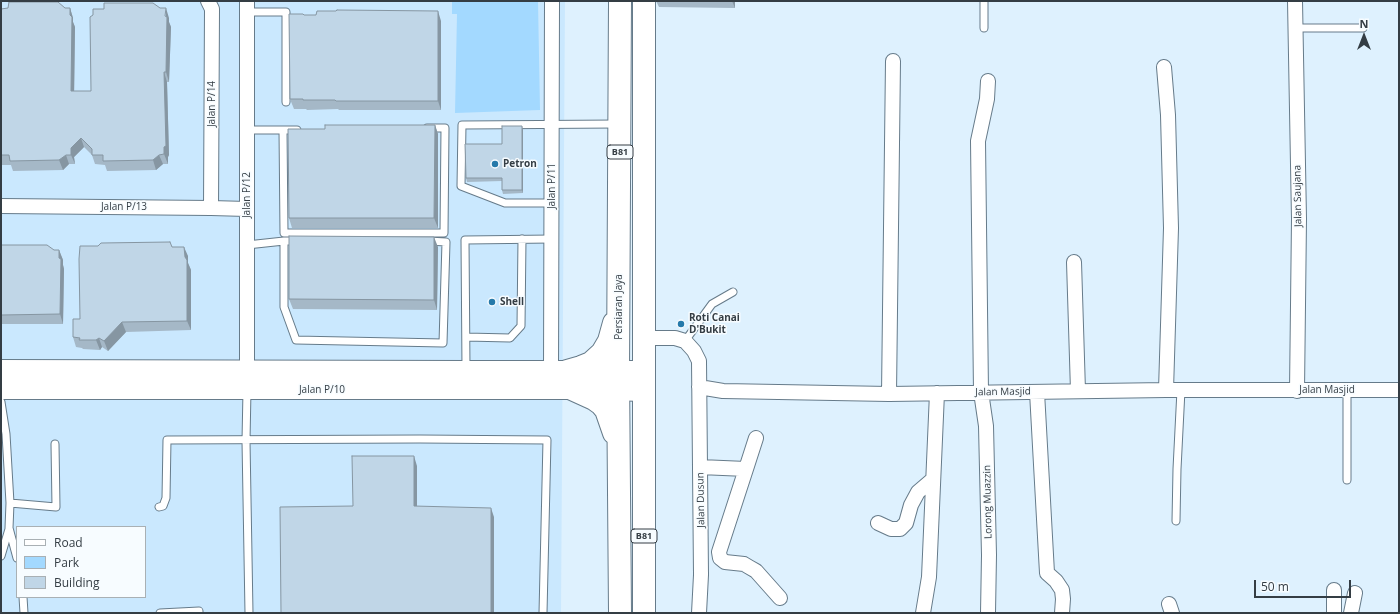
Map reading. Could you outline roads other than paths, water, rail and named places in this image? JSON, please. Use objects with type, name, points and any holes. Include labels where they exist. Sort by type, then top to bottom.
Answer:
[{"type":"main road","name":"Persiaran Jaya","points":[[620,1],[618,381],[620,613]]},
{"type":"main road","name":"B81","points":[[644,1],[644,613]]},
{"type":"main road","points":[[619,302],[609,341],[602,353],[591,363],[564,377],[601,404],[606,410],[619,449]]},
{"type":"street","name":"Jalan P/14","points":[[208,1],[212,9],[211,208]]},
{"type":"street","name":"Jalan P/11","points":[[552,1],[552,239],[564,377]]},
{"type":"street","name":"Jalan Saujana","points":[[1295,1],[1299,220],[1297,391]]},
{"type":"street","name":"Jalan P/12","points":[[247,6],[247,390]]},
{"type":"street","points":[[889,394],[893,61]]},
{"type":"street","points":[[1164,67],[1171,167],[1171,228],[1166,390]]},
{"type":"street","name":"Lorong Muazzin","points":[[988,81],[987,99],[978,142],[981,392],[986,426],[989,555],[988,613]]},
{"type":"street","name":"Jalan P/13","points":[[1,206],[247,209]]},
{"type":"street","points":[[1074,262],[1078,391]]},
{"type":"street","points":[[643,338],[675,338],[685,341],[694,350],[699,361],[699,387]]},
{"type":"street","name":"Jalan P/10","points":[[1,370],[466,372],[618,381],[644,381]]},
{"type":"street","name":"Jalan P/10","points":[[1,389],[247,390],[564,377]]},
{"type":"street","name":"Jalan Masjid","points":[[699,387],[723,391],[889,394],[1166,390],[1399,390]]},
{"type":"street","name":"Jalan Dusun","points":[[699,387],[701,575],[699,613]]},
{"type":"street","points":[[1037,392],[1047,573],[1056,581],[1062,590],[1062,613]]},
{"type":"street","points":[[923,613],[929,577],[932,480],[937,393]]},
{"type":"street","points":[[756,438],[719,552],[720,558],[726,562],[744,564],[756,571],[780,598]]},
{"type":"street","points":[[700,468],[746,469]]},
{"type":"street","points":[[878,523],[891,529],[900,529],[906,523],[911,505],[918,492],[932,480]]},
{"type":"street","points":[[1334,590],[1334,613]]},
{"type":"street","points":[[1351,613],[1355,593]]},
{"type":"lane","points":[[984,1],[984,28]]},
{"type":"lane","points":[[247,6],[286,12],[286,102]]},
{"type":"lane","points":[[1295,28],[1363,28]]},
{"type":"lane","points":[[552,203],[504,203],[461,186],[462,125],[620,124]]},
{"type":"lane","points":[[283,130],[284,232],[444,232],[445,128],[422,128]]},
{"type":"lane","points":[[247,130],[306,130]]},
{"type":"lane","points":[[466,337],[510,338],[521,326],[522,239]]},
{"type":"lane","points":[[466,372],[465,240],[552,239]]},
{"type":"lane","points":[[247,245],[284,241],[307,241]]},
{"type":"lane","points":[[284,241],[284,307],[296,340],[443,343],[446,242],[422,242]]},
{"type":"lane","points":[[685,341],[712,304],[732,292]]},
{"type":"lane","points":[[247,390],[246,441],[249,613]]},
{"type":"lane","points":[[1176,521],[1181,390]]},
{"type":"lane","points":[[1347,390],[1347,480]]},
{"type":"lane","points":[[1,402],[6,434],[10,502],[9,528],[1,556]]},
{"type":"lane","points":[[159,507],[163,506],[166,498],[167,440],[547,440],[544,613]]},
{"type":"lane","points":[[10,502],[56,508],[55,444]]},
{"type":"lane","points":[[9,528],[16,554]]},
{"type":"lane","points":[[22,598],[24,613]]},
{"type":"lane","points":[[160,613],[199,611],[199,613]]},
{"type":"place","name":"Petron","points":[[495,164]]},
{"type":"place","name":"Shell","points":[[492,302]]},
{"type":"place","name":"Roti Canai D'Bukit","points":[[681,324]]}]
